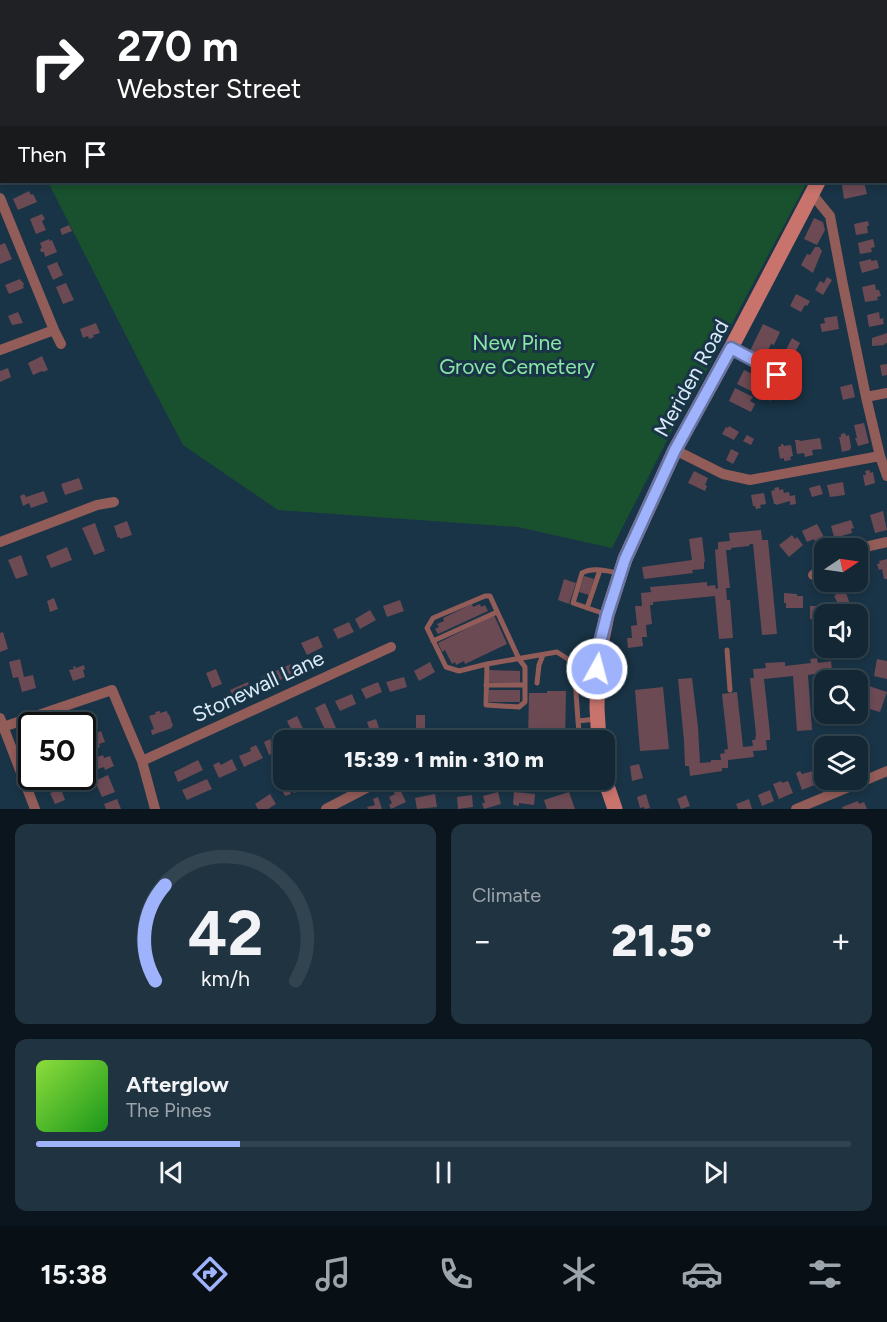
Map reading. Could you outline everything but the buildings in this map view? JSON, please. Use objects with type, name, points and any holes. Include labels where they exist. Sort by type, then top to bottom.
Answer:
[{"type":"main road","name":"Meriden Road","points":[[599,730],[597,669],[600,643],[630,547],[675,450],[815,188]]},
{"type":"main road","points":[[608,790],[615,809]]},
{"type":"street","points":[[815,188],[830,216],[866,397],[887,476]]},
{"type":"street","points":[[0,198],[4,219],[61,344]]},
{"type":"street","points":[[0,350],[54,330]]},
{"type":"street","points":[[731,348],[777,375]]},
{"type":"street","points":[[866,397],[887,393]]},
{"type":"street","points":[[675,450],[723,474],[750,480],[880,456]]},
{"type":"street","points":[[0,542],[97,505],[114,502]]},
{"type":"street","points":[[868,546],[887,542]]},
{"type":"street","name":"Stonewall Lane","points":[[142,761],[391,647]]},
{"type":"street","points":[[35,809],[1,724],[112,690],[142,761],[155,809]]},
{"type":"street","points":[[796,809],[887,771]]},
{"type":"street","points":[[326,809],[363,790]]},
{"type":"lane","points":[[607,615],[573,603],[582,573],[600,570],[620,573]]},
{"type":"lane","points":[[587,608],[600,570]]},
{"type":"lane","points":[[487,664],[486,705],[519,707],[525,702],[525,667],[519,659],[490,596],[485,596],[433,618],[427,628],[446,667],[459,671],[487,664],[519,659],[543,655],[557,652],[574,663],[597,669]]},
{"type":"lane","points":[[433,641],[497,612]]},
{"type":"lane","points":[[727,650],[730,690]]},
{"type":"lane","points":[[537,682],[543,655]]},
{"type":"lane","points":[[574,663],[579,730]]},
{"type":"lane","points":[[486,685],[525,685]]},
{"type":"lane","points":[[578,721],[598,718]]},
{"type":"green space","name":"New Pine Grove Cemetery","points":[[49,183],[806,183],[702,380],[683,409],[612,548],[518,527],[278,510],[183,445]]},
{"type":"route","points":[[597,669],[607,615],[625,559],[675,450],[731,348],[777,375]]}]
